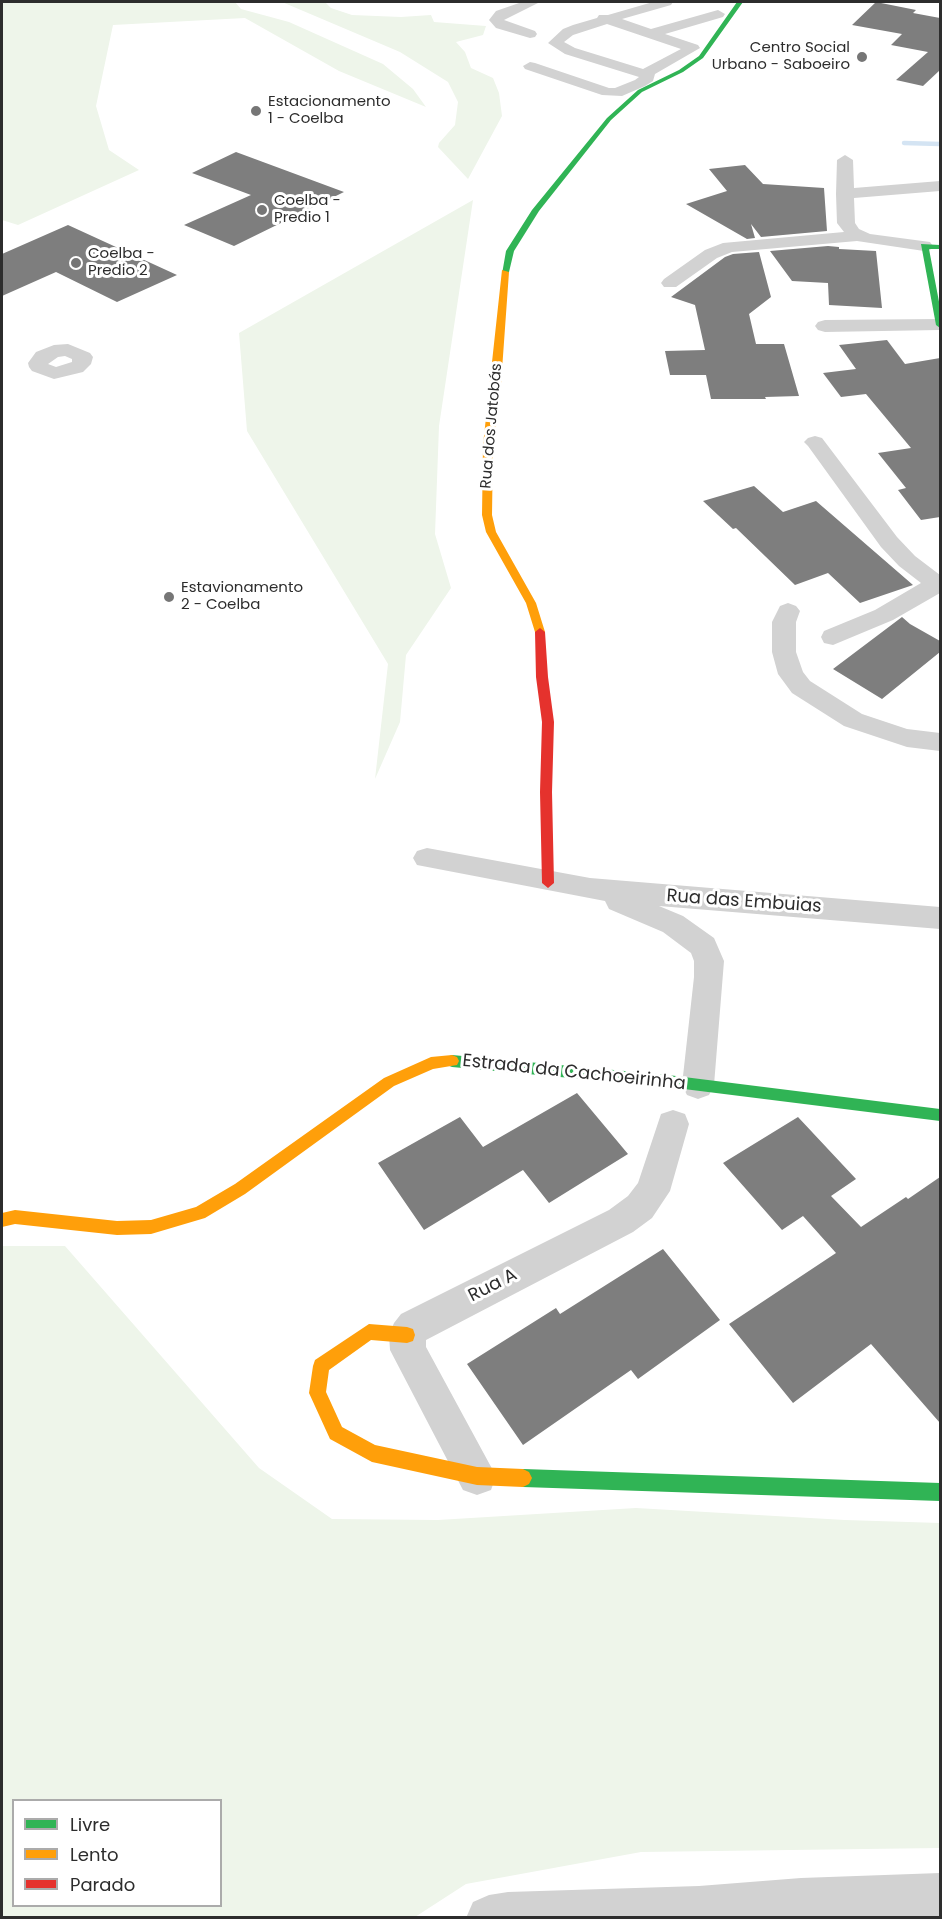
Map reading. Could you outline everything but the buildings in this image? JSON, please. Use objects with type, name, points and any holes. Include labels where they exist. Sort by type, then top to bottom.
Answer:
[{"type":"street","points":[[530,34],[497,22],[497,17],[533,2]]},
{"type":"street","points":[[530,66],[610,93],[617,93],[645,80],[649,77],[645,74],[570,51],[555,43],[568,32],[604,18],[666,2]]},
{"type":"street","name":"Rua dos Jatobás","points":[[548,883],[546,792],[548,722],[540,631],[531,603],[491,532],[487,515],[488,445],[496,384],[506,262],[510,251],[536,210],[609,119],[640,91],[681,71],[701,57],[740,2]]},
{"type":"street","points":[[652,33],[718,14]]},
{"type":"street","points":[[604,18],[693,48],[645,74]]},
{"type":"street","points":[[845,160],[846,223],[857,236]]},
{"type":"street","points":[[844,194],[940,186]]},
{"type":"street","points":[[670,283],[711,254],[729,247],[857,236],[932,246],[940,324],[825,326]]},
{"type":"street","points":[[815,442],[889,542],[906,561],[939,585],[884,615],[834,637]]},
{"type":"street","points":[[788,611],[784,622],[784,652],[791,674],[801,687],[854,720],[907,738],[940,742]]},
{"type":"street","points":[[427,858],[548,883]]},
{"type":"street","name":"Rua das Embuias","points":[[548,883],[590,889],[940,918]]},
{"type":"street","points":[[590,889],[673,924],[703,946],[709,961],[709,977],[698,1085]]},
{"type":"street","name":"Estrada da Cachoeirinha","points":[[2,1220],[15,1217],[117,1228],[151,1227],[200,1213],[240,1189],[389,1082],[430,1063],[474,1062],[698,1085],[940,1115]]},
{"type":"street","name":"Rua A","points":[[407,1335],[414,1326],[621,1221],[640,1206],[653,1191],[673,1124]]},
{"type":"street","points":[[477,1476],[408,1350],[407,1335],[369,1332],[321,1366],[317,1393],[336,1432],[372,1453],[477,1476],[940,1491]]},
{"type":"street","points":[[489,1917],[940,1896]]},
{"type":"shaded area","points":[[2,2],[235,2],[241,9],[289,22],[383,64],[413,89],[426,107],[339,71],[245,18],[113,25],[96,106],[109,150],[139,170],[18,225],[2,220]]},
{"type":"shaded area","points":[[282,2],[325,2],[331,8],[352,15],[401,17],[431,15],[434,22],[486,26],[483,35],[456,42],[465,52],[471,68],[493,78],[499,93],[502,116],[468,179],[438,147],[455,125],[458,102],[448,82],[400,52]]},
{"type":"shaded area","points":[[473,200],[439,426],[435,534],[451,588],[406,655],[400,722],[375,779],[388,664],[247,431],[239,333]]},
{"type":"shaded area","points":[[2,1246],[65,1246],[259,1468],[332,1519],[438,1520],[636,1508],[940,1523],[940,1848],[641,1852],[466,1884],[415,1917],[2,1917]]},
{"type":"waterway","points":[[904,143],[940,144]]},
{"type":"traffic: fast","points":[[505,272],[510,251],[536,210],[609,119],[640,91],[681,71],[701,57],[740,2]]},
{"type":"traffic: fast","points":[[940,247],[924,246],[940,325]]},
{"type":"traffic: fast","points":[[452,1061],[668,1081],[940,1115]]},
{"type":"traffic: fast","points":[[523,1478],[940,1492]]},
{"type":"traffic: slow","points":[[505,272],[496,384],[488,445],[487,515],[491,532],[531,603],[540,632]]},
{"type":"traffic: slow","points":[[2,1220],[15,1217],[117,1228],[151,1227],[200,1213],[240,1189],[389,1082],[431,1063],[452,1061]]},
{"type":"traffic: slow","points":[[407,1335],[369,1332],[321,1366],[317,1393],[336,1433],[372,1453],[477,1476],[523,1478]]},
{"type":"traffic: jam","points":[[540,632],[542,677],[548,722],[546,792],[548,883]]},
{"type":"place","name":"Centro Social Urbano - Saboeiro","points":[[862,57]]},
{"type":"place","name":"Estacionamento 1 - Coelba","points":[[256,111]]},
{"type":"place","name":"Coelba - Predio 1","points":[[262,210]]},
{"type":"place","name":"Coelba - Predio 2","points":[[76,263]]},
{"type":"place","name":"Estavionamento 2 - Coelba","points":[[169,597]]}]
